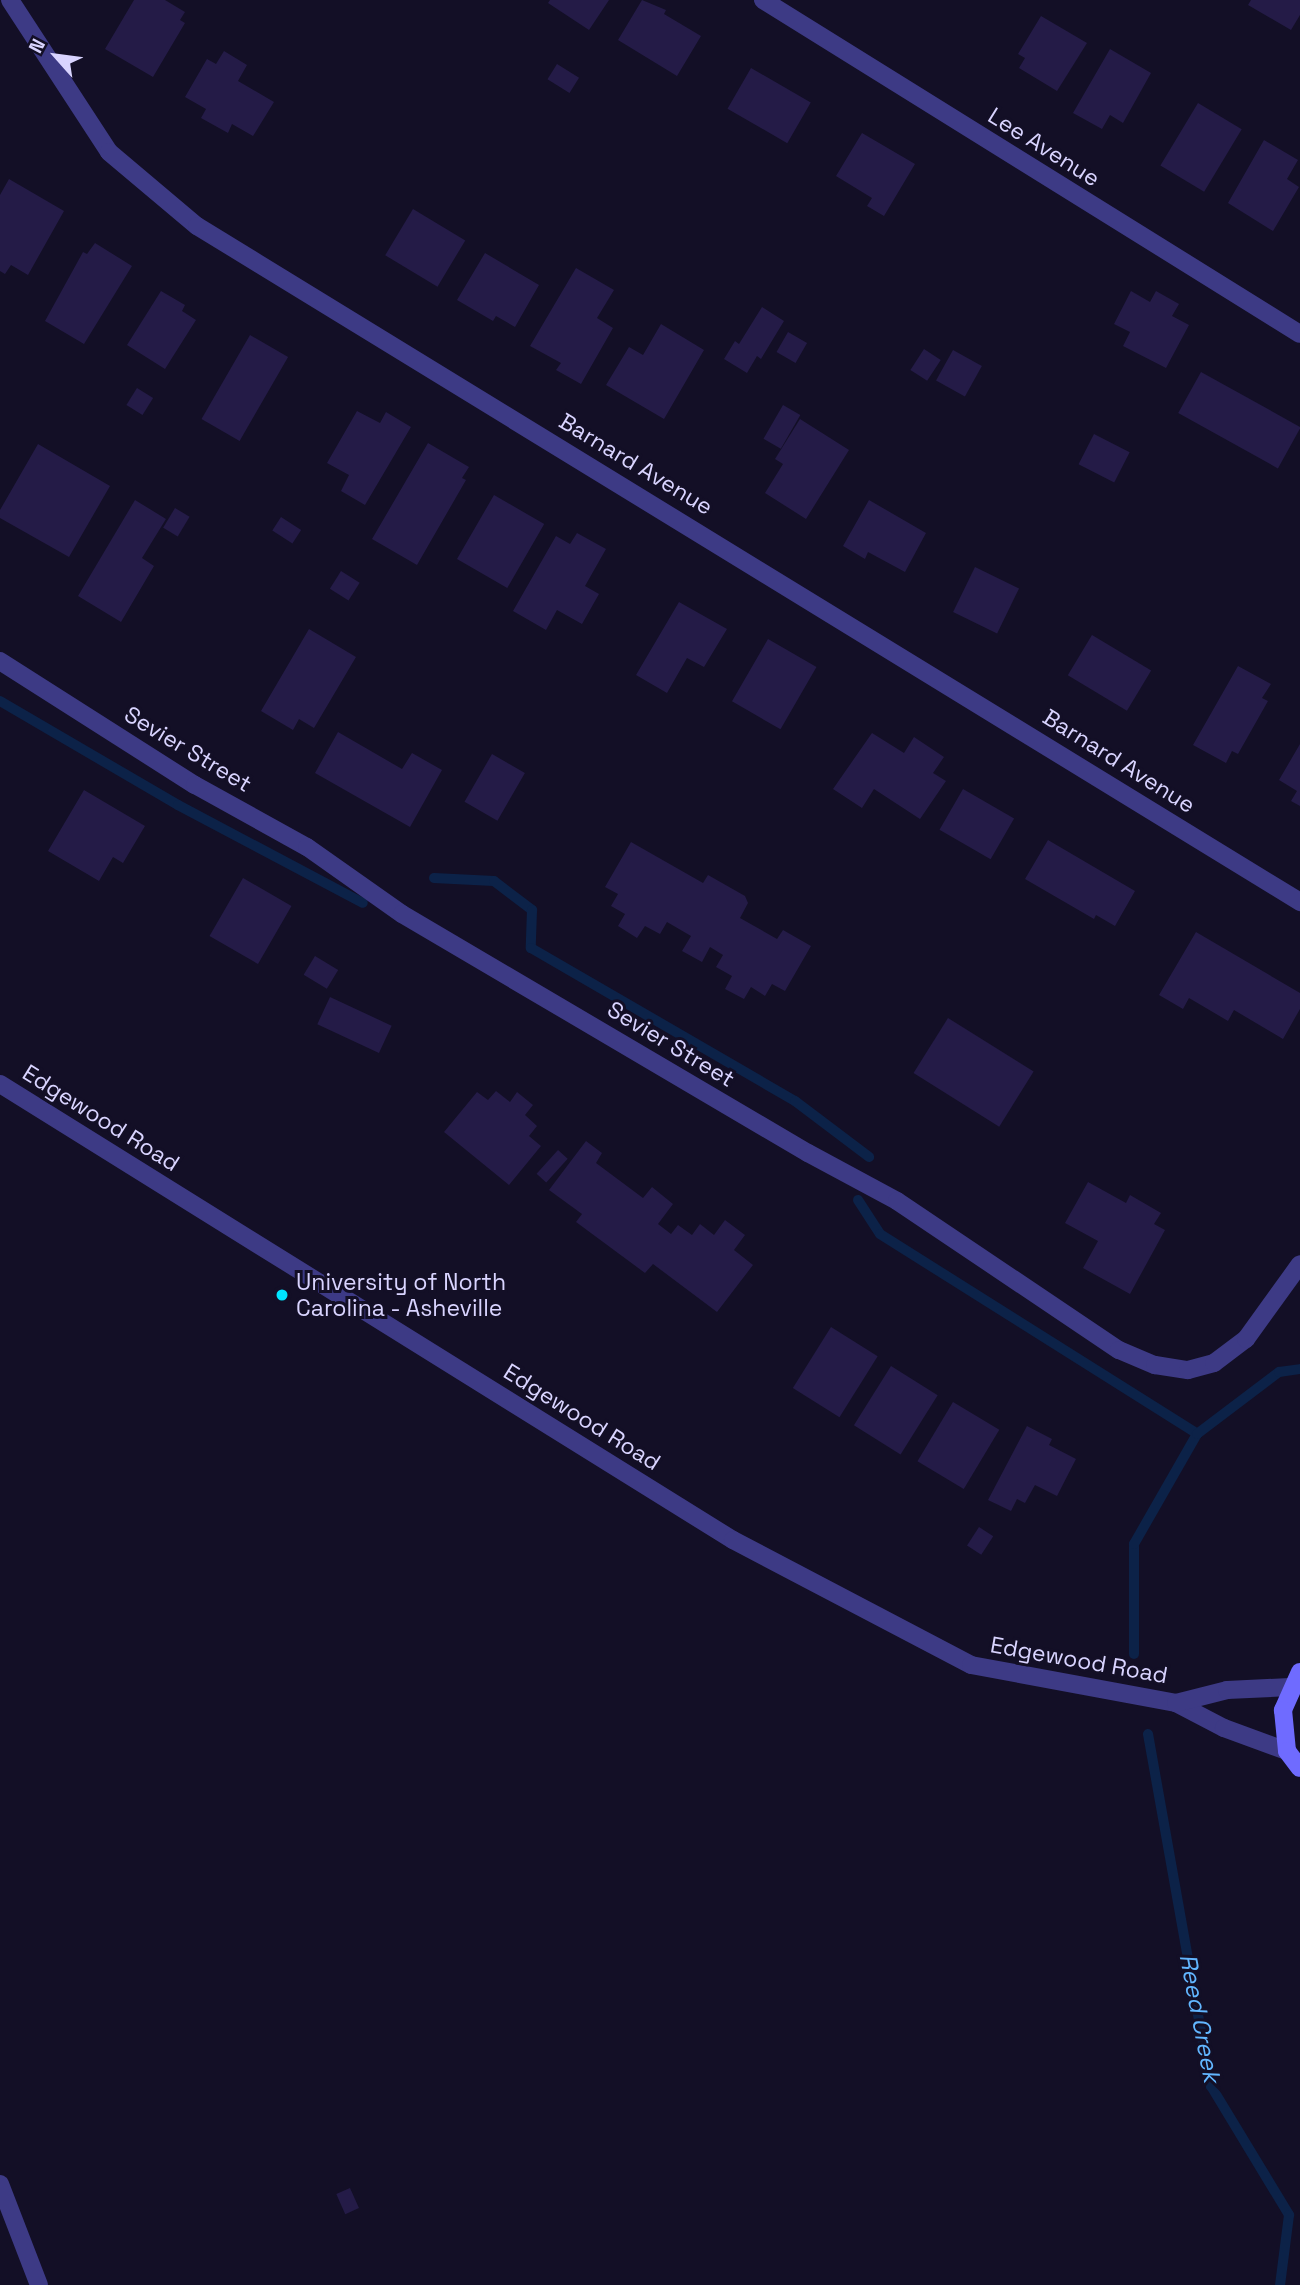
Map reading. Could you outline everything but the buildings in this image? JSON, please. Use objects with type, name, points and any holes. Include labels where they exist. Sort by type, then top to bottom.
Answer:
[{"type":"main road","points":[[1300,1671],[1290,1687],[1283,1710],[1287,1751],[1300,1768]]},
{"type":"street","name":"Barnard Avenue","points":[[10,0],[109,152],[197,226],[1300,902]]},
{"type":"street","name":"Lee Avenue","points":[[763,0],[1300,334]]},
{"type":"street","name":"Sevier Street","points":[[0,661],[195,785],[307,847],[402,914],[808,1153],[897,1201],[1119,1350],[1155,1365],[1188,1370],[1214,1363],[1245,1339],[1300,1264]]},
{"type":"street","name":"Edgewood Road","points":[[0,1084],[733,1540],[959,1659],[971,1665],[1176,1703],[1224,1728],[1287,1751]]},
{"type":"street","name":"Edgewood Road","points":[[1176,1703],[1227,1689],[1290,1687]]},
{"type":"street","points":[[0,2184],[39,2285]]},
{"type":"waterway","points":[[0,701],[178,805],[363,903]]},
{"type":"waterway","points":[[434,878],[494,881],[532,910],[531,948],[795,1101],[869,1157]]},
{"type":"waterway","points":[[858,1200],[880,1234],[1197,1434]]},
{"type":"waterway","name":"Reed Creek","points":[[1134,1654],[1134,1544],[1197,1434],[1279,1372],[1300,1369]]},
{"type":"waterway","name":"Reed Creek","points":[[1148,1734],[1211,2086],[1289,2215],[1280,2285]]},
{"type":"place","name":"University of North Carolina - Asheville","points":[[282,1295]]}]
